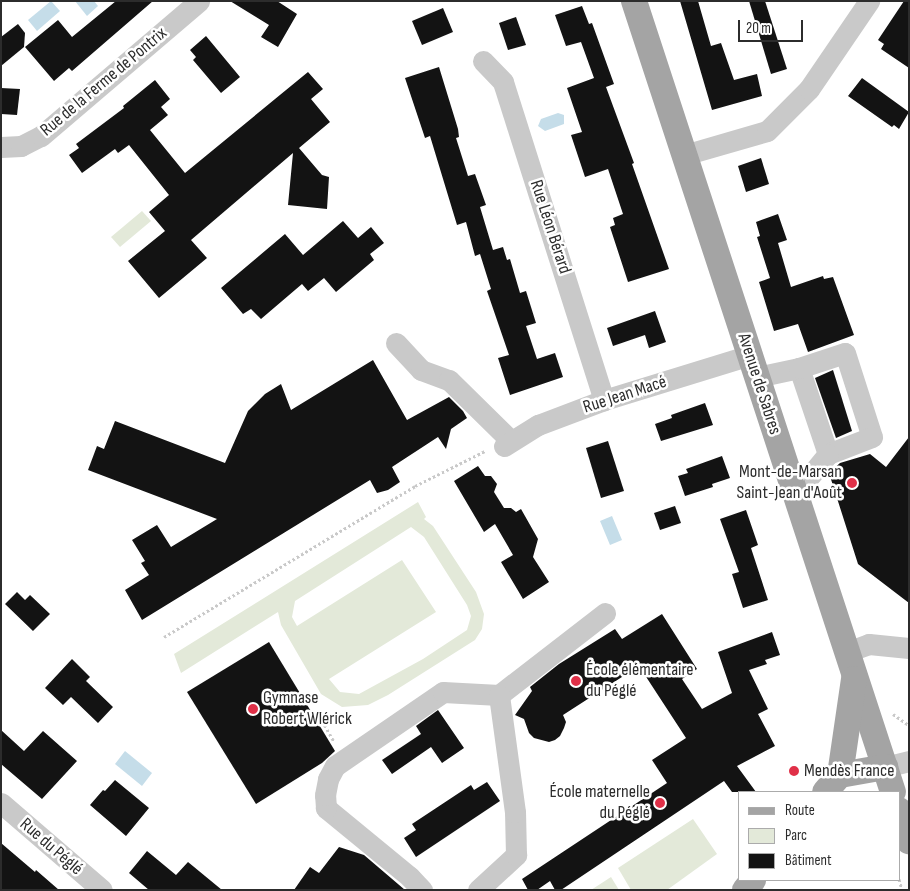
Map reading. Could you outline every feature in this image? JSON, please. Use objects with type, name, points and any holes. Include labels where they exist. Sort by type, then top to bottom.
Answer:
[{"type":"main road","name":"Avenue de Sabres","points":[[634,1],[851,663],[897,764],[893,791]]},
{"type":"main road","points":[[851,663],[833,783],[897,764]]},
{"type":"main road","points":[[900,813],[909,841]]},
{"type":"street","name":"Rue de la Ferme de Pontrix","points":[[1,147],[20,146],[41,136],[199,1]]},
{"type":"street","points":[[684,155],[767,131],[809,89],[868,1]]},
{"type":"street","name":"Rue Léon Bérard","points":[[483,61],[503,82],[604,400]]},
{"type":"street","points":[[396,343],[421,370],[449,380],[508,443]]},
{"type":"street","name":"Rue Jean Macé","points":[[508,443],[538,425],[604,400],[754,366],[800,368],[844,353],[872,437],[828,454]]},
{"type":"street","points":[[796,494],[828,454],[800,368]]},
{"type":"street","points":[[422,890],[410,877],[326,808],[325,795],[328,779],[335,766],[442,692],[499,695],[605,613]]},
{"type":"street","points":[[851,663],[870,644],[909,648]]},
{"type":"street","points":[[478,890],[516,855],[515,812],[499,695]]},
{"type":"street","name":"Rue du Péglé","points":[[1,803],[102,890]]},
{"type":"path","points":[[164,637],[415,486],[467,462],[492,447],[508,443]]},
{"type":"path","points":[[317,712],[345,758]]},
{"type":"green space","points":[[142,211],[151,221],[120,247],[111,237]]},
{"type":"green space","points":[[418,502],[426,517],[424,519],[433,526],[476,592],[484,614],[482,629],[475,640],[388,695],[368,705],[342,707],[321,694],[281,625],[278,612],[181,673],[174,654]],"holes":[[[411,527],[424,537],[467,605],[471,616],[467,630],[423,659],[359,694],[340,692],[329,679],[436,612],[402,560],[297,626],[292,617],[295,601]]]},
{"type":"green space","points":[[693,819],[717,854],[667,890],[631,890],[618,868]]},
{"type":"green space","points":[[611,877],[619,890],[591,890]]},
{"type":"water","points":[[51,1],[60,11],[37,31],[28,20]]},
{"type":"water","points":[[75,1],[94,1],[98,6],[87,16]]},
{"type":"water","points":[[558,113],[564,115],[564,124],[545,131],[538,126],[541,119]]},
{"type":"water","points":[[612,516],[622,540],[610,545],[600,521]]},
{"type":"water","points":[[125,751],[152,773],[142,786],[115,764]]},
{"type":"building","points":[[116,1],[153,1],[72,71],[69,68],[54,81],[25,47],[58,20],[72,37]]},
{"type":"building","points":[[230,1],[277,1],[297,14],[278,47],[261,37],[269,25]]},
{"type":"building","points":[[680,1],[698,1],[711,46],[721,43],[734,80],[757,74],[762,96],[712,110]]},
{"type":"building","points":[[749,1],[765,1],[787,69],[771,74]]},
{"type":"building","points":[[904,1],[909,1],[909,68],[881,49],[884,44],[878,40]]},
{"type":"building","points":[[582,6],[589,24],[592,23],[614,84],[606,87],[634,163],[632,164],[669,269],[628,282],[610,227],[615,225],[613,218],[623,214],[608,169],[585,177],[571,135],[582,132],[567,88],[594,78],[581,42],[566,46],[555,15]]},
{"type":"building","points":[[443,8],[453,32],[422,45],[412,21]]},
{"type":"building","points":[[516,17],[526,45],[508,50],[499,23]]},
{"type":"building","points":[[18,24],[25,33],[24,47],[1,66],[1,37]]},
{"type":"building","points":[[206,36],[240,77],[221,93],[193,60],[196,57],[190,50]]},
{"type":"building","points":[[439,67],[458,129],[459,137],[456,138],[468,176],[475,174],[486,205],[480,207],[493,250],[503,247],[507,260],[510,259],[520,293],[526,291],[536,323],[526,326],[537,359],[555,353],[563,377],[510,395],[498,358],[509,355],[487,291],[491,289],[480,254],[475,256],[466,222],[457,225],[430,136],[425,138],[405,78]]},
{"type":"building","points":[[308,72],[323,89],[311,99],[330,122],[299,148],[322,175],[329,177],[327,209],[288,205],[293,153],[191,240],[207,258],[159,298],[128,261],[165,231],[149,212],[169,195],[129,145],[118,153],[115,149],[82,173],[69,155],[79,148],[76,144],[124,108],[123,106],[155,80],[170,99],[161,107],[168,115],[150,130],[185,173]]},
{"type":"building","points":[[862,78],[909,112],[899,129],[894,125],[892,127],[848,96]]},
{"type":"building","points":[[1,88],[20,89],[17,115],[1,114]]},
{"type":"building","points":[[761,158],[769,184],[746,192],[738,166]]},
{"type":"building","points":[[778,214],[787,240],[778,243],[791,287],[823,276],[824,279],[833,277],[854,335],[808,352],[798,324],[774,331],[759,282],[770,278],[757,237],[760,236],[756,222]]},
{"type":"building","points":[[343,221],[358,238],[371,227],[384,243],[370,254],[374,260],[336,292],[324,278],[308,291],[302,284],[261,319],[251,309],[243,314],[221,288],[285,234],[303,255]]},
{"type":"building","points":[[655,311],[666,342],[649,348],[645,335],[613,346],[607,328]]},
{"type":"building","points":[[373,360],[407,420],[449,397],[463,411],[467,418],[451,429],[446,449],[438,437],[392,467],[400,482],[388,490],[377,493],[370,480],[142,620],[125,590],[149,575],[141,563],[145,561],[132,540],[157,525],[171,547],[217,519],[88,470],[97,446],[104,449],[115,421],[225,463],[248,411],[265,394],[281,384],[291,410]]},
{"type":"building","points":[[833,370],[852,431],[836,438],[815,378]]},
{"type":"building","points":[[705,403],[713,425],[661,441],[655,424],[672,418],[671,415]]},
{"type":"building","points":[[909,437],[909,603],[858,564],[829,473],[840,463],[870,454],[886,467]]},
{"type":"building","points":[[608,441],[624,491],[601,498],[586,448]]},
{"type":"building","points":[[722,456],[730,478],[712,484],[713,487],[685,496],[678,476],[688,473],[686,469]]},
{"type":"building","points":[[478,466],[485,476],[491,476],[497,484],[494,492],[504,508],[511,508],[516,512],[521,509],[538,539],[533,557],[549,582],[523,599],[501,562],[513,555],[495,524],[484,532],[454,481]]},
{"type":"building","points":[[675,506],[681,523],[660,530],[654,513]]},
{"type":"building","points":[[746,510],[758,545],[751,548],[768,600],[743,608],[732,574],[739,572],[720,519]]},
{"type":"building","points":[[17,592],[25,600],[30,595],[50,614],[33,631],[5,604]]},
{"type":"building","points":[[662,614],[697,669],[682,679],[702,709],[732,693],[718,652],[772,632],[780,655],[765,660],[767,664],[749,670],[768,709],[758,714],[775,746],[737,766],[755,791],[732,792],[724,781],[561,890],[555,890],[550,881],[537,890],[528,890],[522,879],[667,783],[652,760],[686,738],[639,666],[563,715],[566,722],[560,736],[555,740],[549,742],[534,738],[529,733],[524,719],[515,715],[532,691],[530,687],[559,664],[615,629],[622,639]]},
{"type":"building","name":"Gymnase Robert Wlérick","points":[[269,642],[335,751],[322,763],[256,804],[187,692]]},
{"type":"building","points":[[72,659],[90,677],[86,681],[113,707],[98,723],[71,697],[63,705],[45,688]]},
{"type":"building","points":[[438,710],[464,748],[442,763],[431,747],[392,774],[382,760],[421,734],[416,726]]},
{"type":"building","points":[[1,730],[24,751],[43,731],[77,761],[42,799],[1,764]]},
{"type":"building","points":[[115,780],[149,808],[126,836],[90,805]]},
{"type":"building","points":[[487,782],[500,801],[416,857],[404,838],[416,830],[412,824],[471,785],[474,790]]},
{"type":"building","points":[[1,843],[35,872],[36,870],[59,890],[1,890]]},
{"type":"building","points":[[339,847],[364,855],[405,890],[294,890],[310,867],[319,873]]},
{"type":"building","points":[[147,851],[176,875],[188,862],[222,890],[149,890],[129,873]]},
{"type":"place","name":"Mont-de-Marsan Saint-Jean d'Août","points":[[852,483]]},
{"type":"place","name":"École élémentaire du Péglé","points":[[576,681]]},
{"type":"place","name":"Gymnase Robert Wlérick","points":[[253,709]]},
{"type":"place","name":"Mendès France","points":[[794,771]]},
{"type":"place","name":"École maternelle du Péglé","points":[[660,803]]}]
